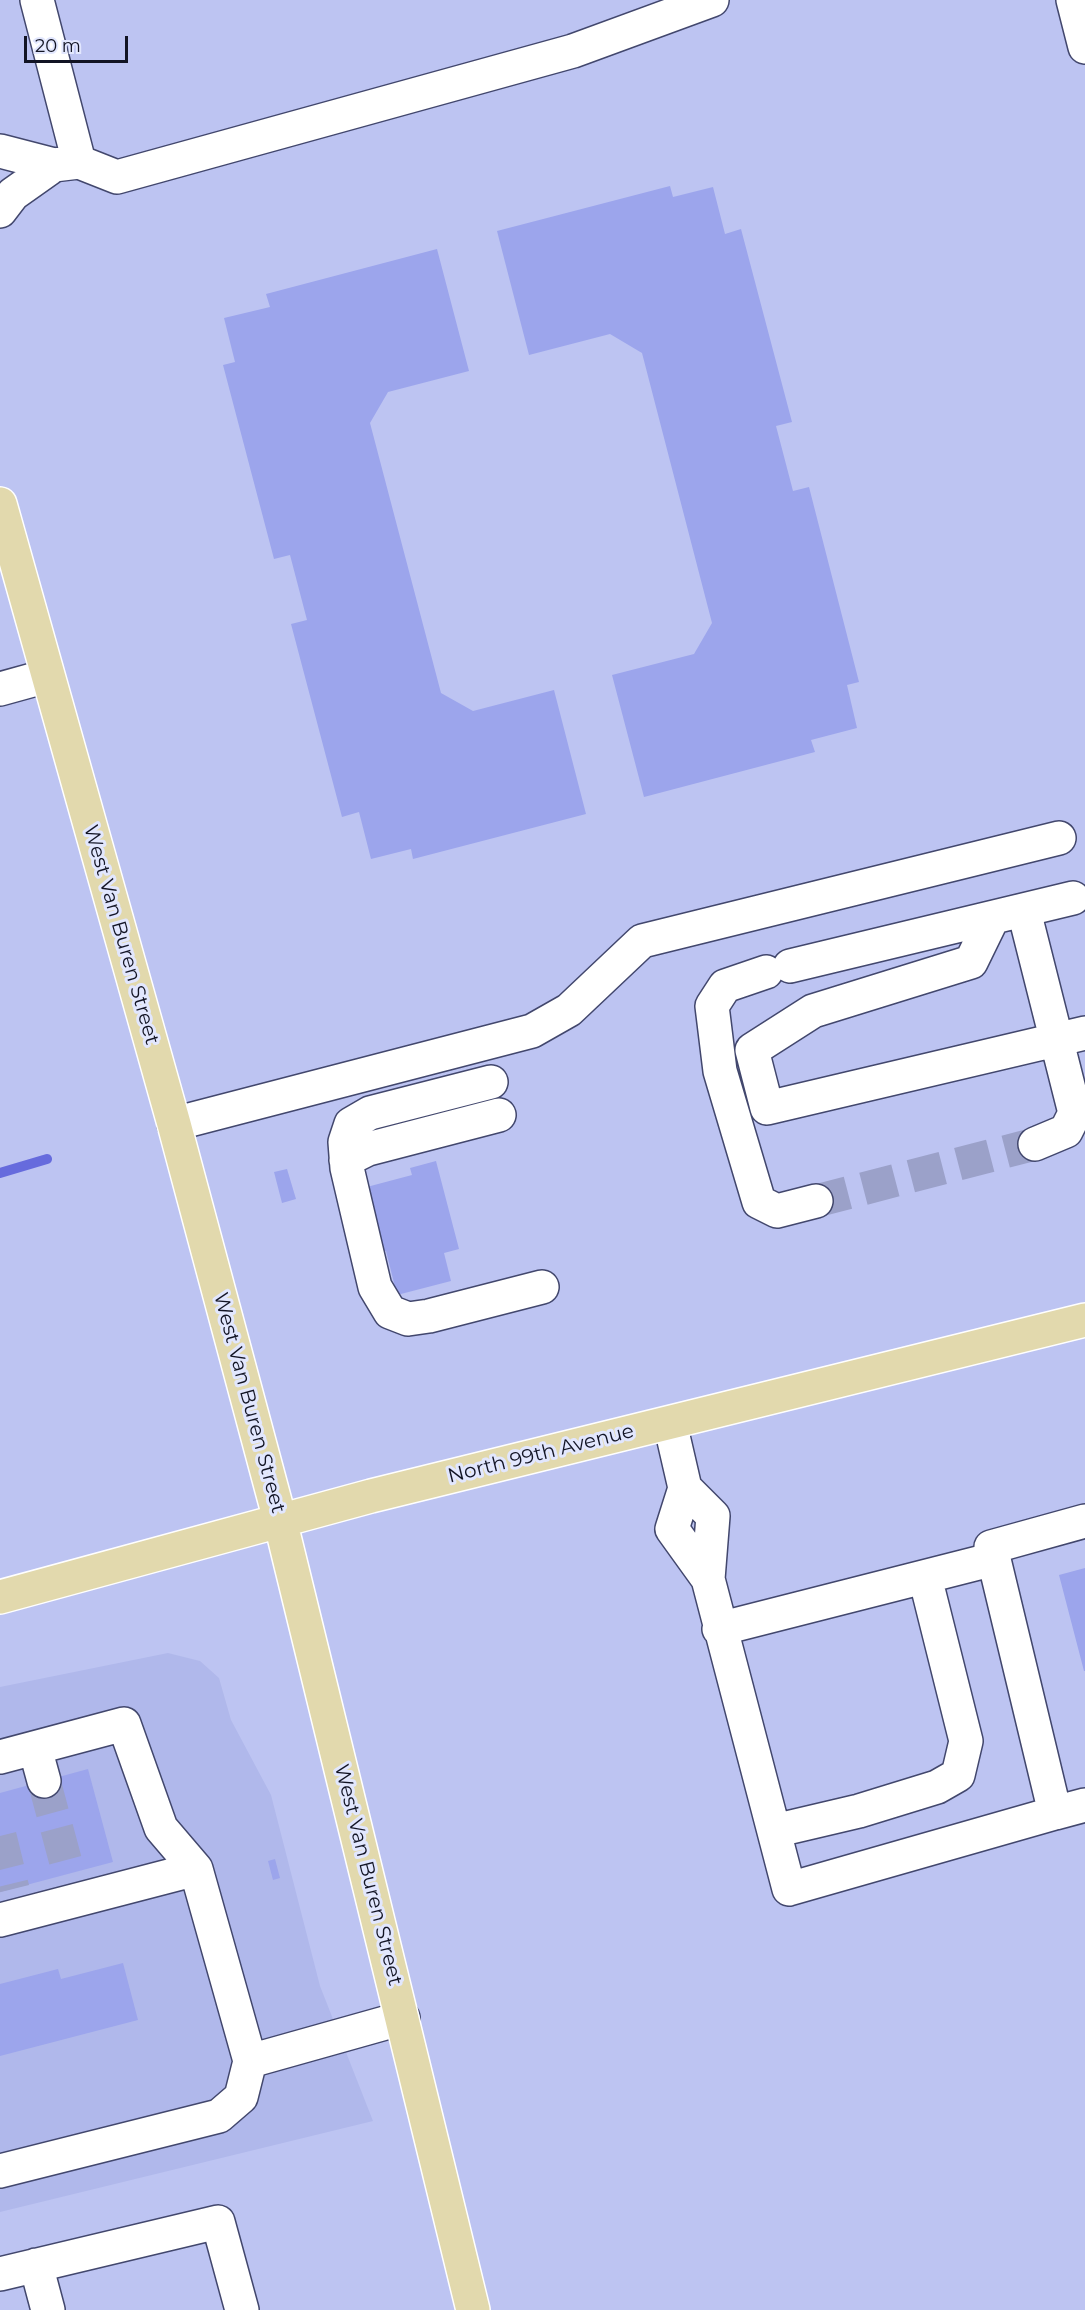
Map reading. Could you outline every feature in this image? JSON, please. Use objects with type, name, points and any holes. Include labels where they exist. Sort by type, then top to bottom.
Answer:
[{"type":"main road","name":"West Van Buren Street","points":[[0,504],[174,1124],[280,1520],[473,2310]]},
{"type":"main road","name":"North 99th Avenue","points":[[0,1597],[280,1520],[1085,1320]]},
{"type":"lane","points":[[37,0],[67,164]]},
{"type":"lane","points":[[0,151],[67,164],[117,177],[573,51],[712,0]]},
{"type":"lane","points":[[1073,0],[1085,47]]},
{"type":"lane","points":[[0,211],[13,194],[67,164]]},
{"type":"lane","points":[[0,689],[47,676]]},
{"type":"lane","points":[[174,1124],[532,1031],[569,1010],[642,940],[1059,838]]},
{"type":"lane","points":[[816,1201],[777,1211],[759,1202],[720,1071],[712,1006],[725,986],[778,969],[1074,898]]},
{"type":"lane","points":[[1024,911],[1071,1036],[1075,1113],[1066,1131],[1035,1144]]},
{"type":"lane","points":[[767,1108],[752,1050],[813,1011],[971,962],[992,919]]},
{"type":"lane","points":[[734,1117],[1071,1036]]},
{"type":"lane","points":[[491,1082],[370,1113],[351,1124],[345,1142],[346,1161],[375,1287],[390,1312],[408,1319],[429,1316],[542,1287]]},
{"type":"lane","points":[[346,1161],[368,1149],[499,1115]]},
{"type":"lane","points":[[670,1423],[685,1488],[672,1529],[708,1579],[719,1629],[789,1889],[1070,1809],[991,1547],[1085,1521]]},
{"type":"lane","points":[[719,1629],[994,1559]]},
{"type":"lane","points":[[774,1831],[860,1811],[937,1787],[958,1775],[966,1741],[925,1577]]},
{"type":"lane","points":[[0,1757],[124,1724],[160,1828],[196,1869],[250,2061],[241,2097],[219,2116],[0,2171]]},
{"type":"lane","points":[[35,1748],[44,1781]]},
{"type":"lane","points":[[11,1908],[72,1887],[196,1869]]},
{"type":"lane","points":[[250,2061],[403,2018]]},
{"type":"lane","points":[[0,2274],[218,2222],[242,2310]]},
{"type":"lane","points":[[36,2265],[48,2310]]},
{"type":"shaded area","points":[[168,1653],[200,1661],[219,1678],[231,1720],[271,1795],[320,1986],[373,2121],[0,2212],[0,1687]]},
{"type":"building","points":[[670,186],[673,197],[713,187],[725,234],[741,229],[792,422],[776,426],[793,491],[809,487],[859,682],[847,685],[857,728],[811,740],[815,752],[644,797],[612,675],[694,654],[712,623],[642,353],[610,334],[529,355],[497,231]]},
{"type":"building","points":[[437,249],[469,371],[388,392],[370,423],[441,693],[473,711],[554,690],[586,814],[413,859],[411,849],[371,859],[359,812],[342,817],[291,624],[307,620],[290,555],[274,559],[223,365],[235,362],[224,318],[270,307],[266,294]]},
{"type":"building","points":[[436,1161],[459,1249],[444,1253],[451,1281],[397,1295],[386,1251],[354,1260],[363,1188],[412,1175],[410,1168]]},
{"type":"building","points":[[287,1169],[296,1199],[282,1203],[274,1172]]},
{"type":"building","points":[[1085,1568],[1085,1671],[1084,1671],[1059,1575]]},
{"type":"building","points":[[88,1769],[113,1862],[0,1892],[0,1793]]},
{"type":"building","points":[[275,1859],[280,1878],[273,1880],[268,1861]]},
{"type":"building","points":[[123,1963],[138,2020],[0,2056],[0,1984],[58,1969],[61,1979]]},
{"type":"waterway","points":[[0,1173],[47,1159]]},
{"type":"tunnel","points":[[816,1201],[1035,1144]]},
{"type":"tunnel","points":[[44,1781],[69,1874]]},
{"type":"tunnel","points":[[0,1836],[13,1889]]}]
